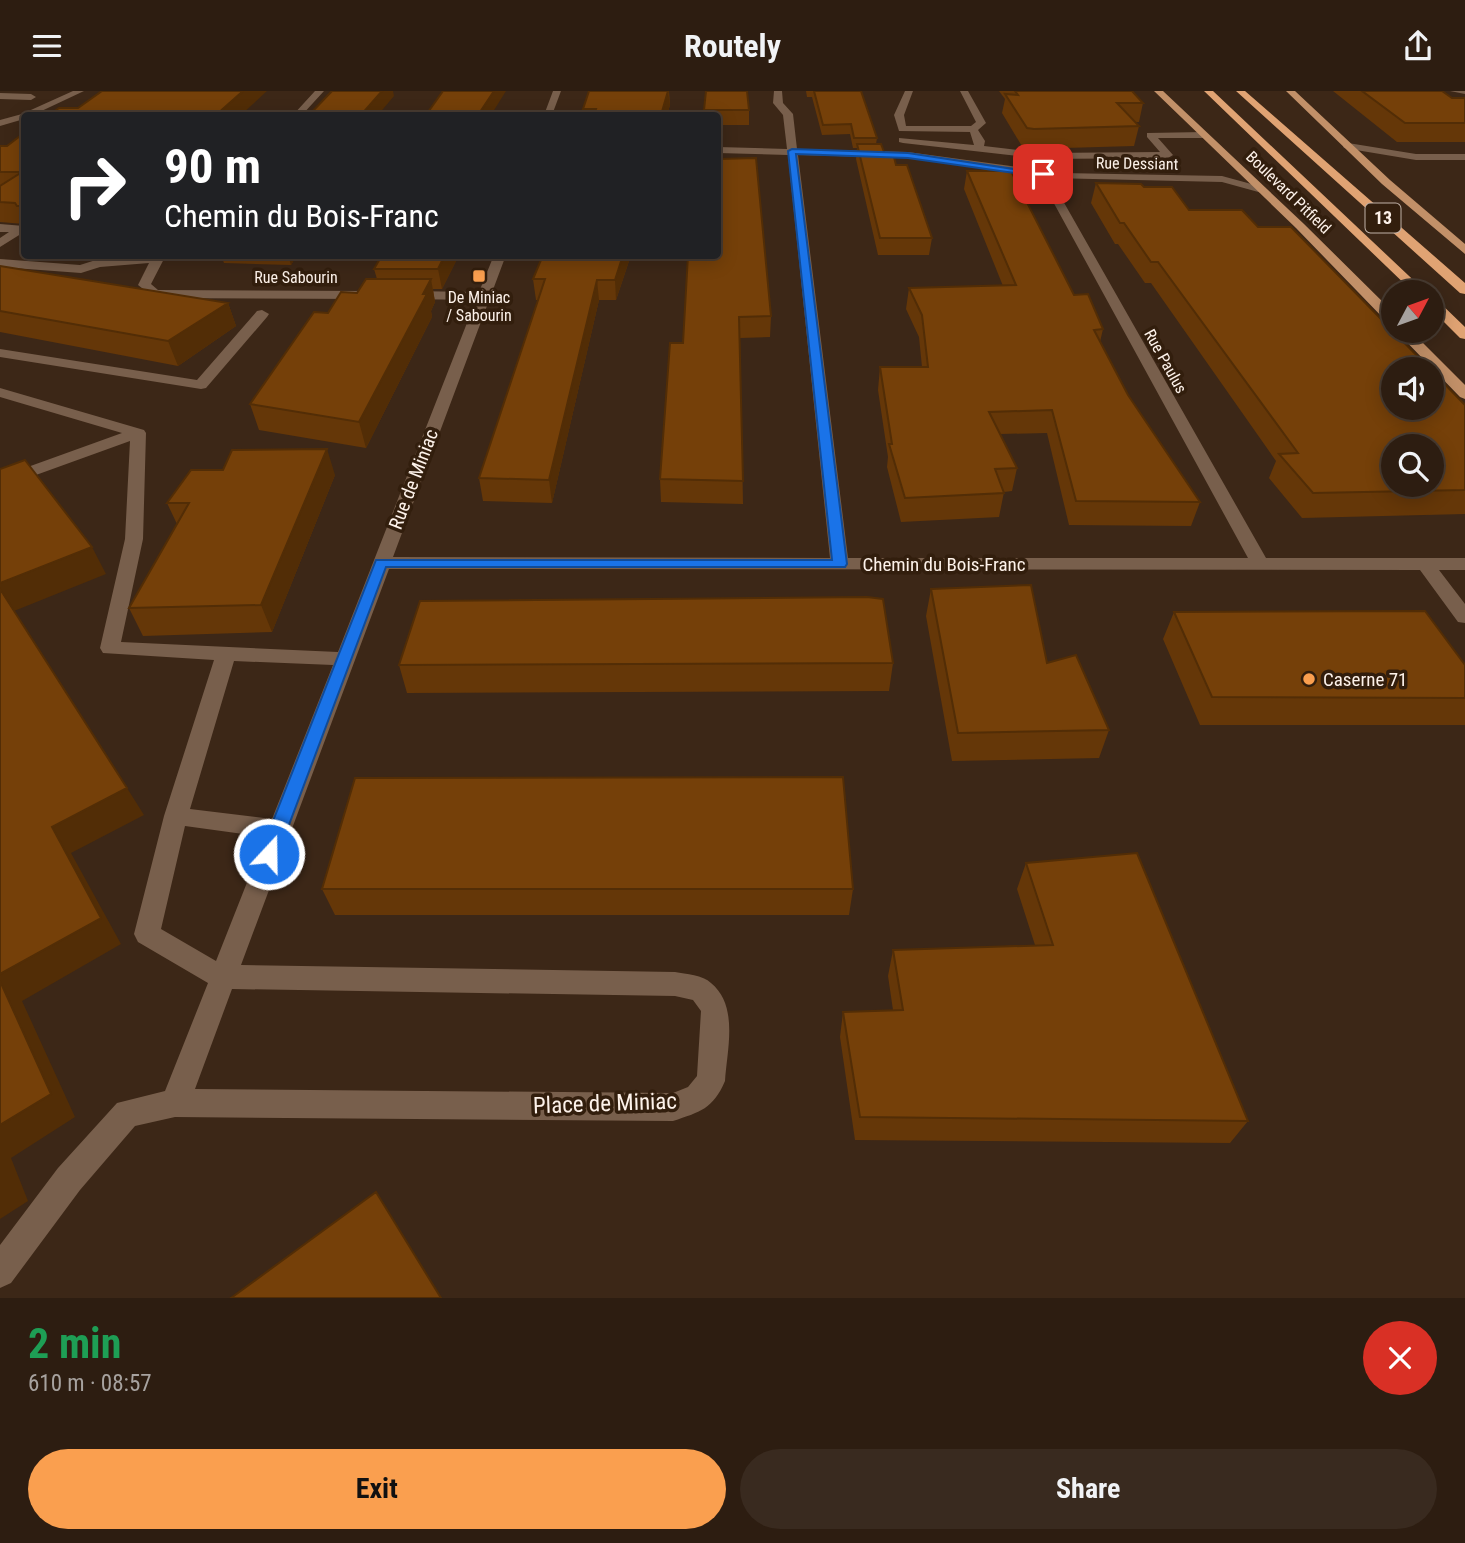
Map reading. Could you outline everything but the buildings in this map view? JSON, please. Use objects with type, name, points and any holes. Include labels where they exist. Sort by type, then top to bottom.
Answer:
[{"type":"highway","name":"13","points":[[1208,91],[1407,280]]},
{"type":"highway","name":"13","points":[[1240,91],[1465,290]]},
{"type":"highway","points":[[1249,91],[1254,103]]},
{"type":"highway","points":[[1444,315],[1465,335]]},
{"type":"main road","name":"Boulevard Pitfield","points":[[1158,91],[1381,308]]},
{"type":"main road","points":[[1290,91],[1371,169],[1464,249]]},
{"type":"main road","points":[[1415,343],[1465,394]]},
{"type":"street","points":[[36,112],[80,91]]},
{"type":"street","points":[[47,112],[88,91]]},
{"type":"street","points":[[300,112],[320,91]]},
{"type":"street","points":[[549,112],[557,91]]},
{"type":"street","points":[[778,91],[778,103],[788,114],[840,564]]},
{"type":"street","points":[[909,91],[899,115],[902,129],[973,129],[981,123],[964,91]]},
{"type":"street","points":[[1454,91],[1465,91]]},
{"type":"street","points":[[0,96],[31,97]]},
{"type":"street","points":[[0,126],[21,118]]},
{"type":"street","points":[[957,162],[980,141],[973,129]]},
{"type":"street","points":[[903,140],[1044,156],[1168,155],[1150,135],[1204,135]]},
{"type":"street","points":[[1348,146],[1416,157]]},
{"type":"street","name":"Rue Dessiant","points":[[721,150],[908,155],[1043,174],[1123,179],[1222,179],[1262,190]]},
{"type":"street","points":[[1371,169],[1386,161],[1416,157],[1465,157]]},
{"type":"street","points":[[1222,179],[1240,168]]},
{"type":"street","name":"Rue Paulus","points":[[1043,174],[1260,563]]},
{"type":"street","points":[[0,228],[21,229],[0,243]]},
{"type":"street","points":[[0,263],[81,269],[99,263],[138,259]]},
{"type":"street","name":"Rue Sabourin","points":[[157,259],[139,286],[155,294],[484,296]]},
{"type":"street","name":"Rue de Miniac","points":[[221,977],[498,259]]},
{"type":"street","points":[[67,287],[81,269]]},
{"type":"street","points":[[251,295],[247,307],[262,314]]},
{"type":"street","points":[[0,353],[201,385],[262,314],[280,306],[292,295]]},
{"type":"street","points":[[0,392],[138,433]]},
{"type":"street","points":[[0,482],[138,433]]},
{"type":"street","points":[[138,433],[134,539],[110,648],[344,659]]},
{"type":"street","name":"Chemin du Bois-Franc","points":[[381,563],[1465,563]]},
{"type":"street","points":[[1424,563],[1465,617]]},
{"type":"street","points":[[175,1103],[221,977],[147,934],[176,816],[226,653]]},
{"type":"street","points":[[176,816],[278,829]]},
{"type":"street","name":"Place de Miniac","points":[[0,1272],[69,1178],[127,1114],[175,1103],[674,1107],[698,1098],[711,1081],[715,1008],[701,990],[674,984],[221,977]]},
{"type":"place","name":"De Miniac / Sabourin","points":[[479,276]]},
{"type":"place","name":"Caserne 71","points":[[1309,679]]},
{"type":"route","points":[[269,854],[381,563],[840,564],[792,151],[908,155],[1043,174]]}]
